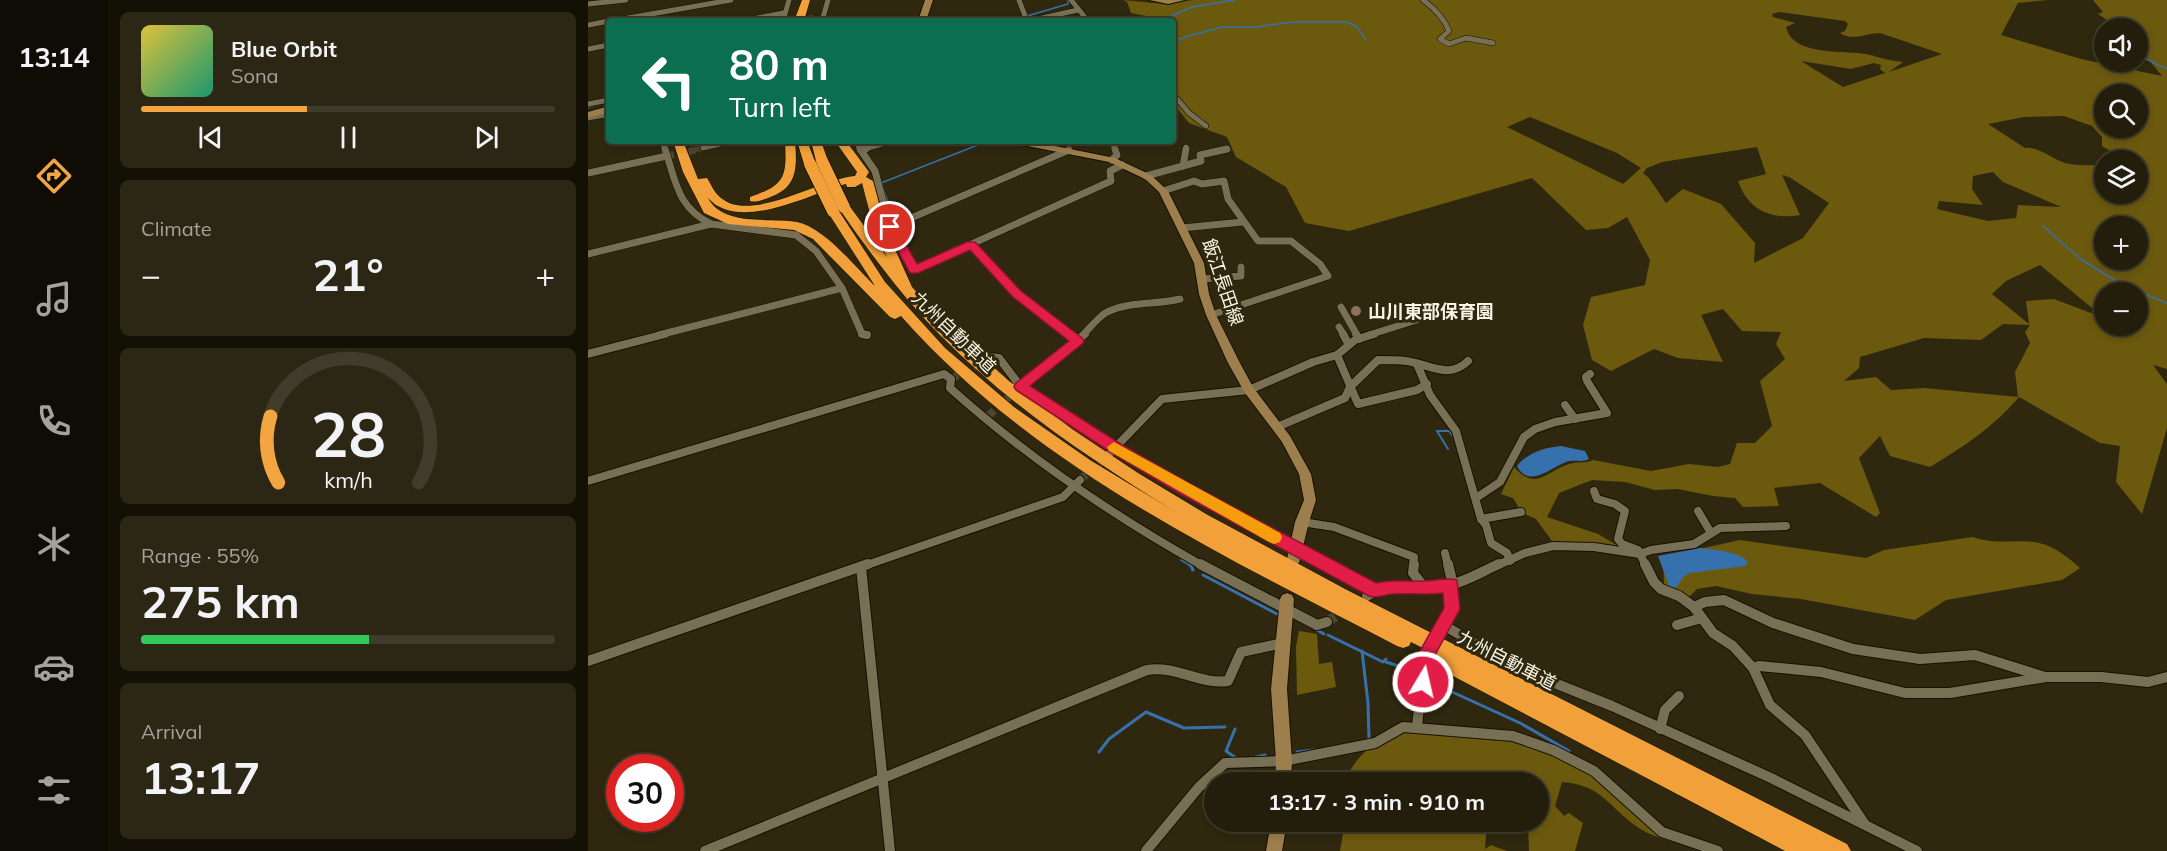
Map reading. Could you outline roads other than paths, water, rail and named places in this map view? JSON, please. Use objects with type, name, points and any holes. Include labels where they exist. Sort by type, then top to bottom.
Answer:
[{"type":"highway","points":[[800,18],[806,0]]},
{"type":"highway","points":[[811,18],[814,0]]},
{"type":"highway","points":[[680,144],[707,199],[724,206],[740,209],[756,207],[853,179],[867,181],[880,229],[903,274],[909,294]]},
{"type":"highway","points":[[687,144],[707,199],[708,210],[728,220],[797,226],[818,236],[879,299],[948,362],[985,390]]},
{"type":"highway","points":[[707,199],[735,203],[771,194],[782,187],[792,171],[790,144]]},
{"type":"highway","name":"九州自動車道","points":[[804,144],[816,162],[870,273],[923,332],[985,390],[1054,445],[1119,489],[1194,532],[1807,851]]},
{"type":"highway","name":"九州自動車道","points":[[816,144],[816,162]]},
{"type":"highway","points":[[842,144],[863,172],[858,180]]},
{"type":"highway","name":"九州自動車道","points":[[838,209],[909,294],[939,326],[998,381],[1075,440],[1131,478],[1202,521],[1424,640],[1840,851]]},
{"type":"main road","points":[[923,18],[929,0]]},
{"type":"main road","points":[[1153,0],[1168,2],[1181,0]]},
{"type":"main road","points":[[588,116],[606,110]]},
{"type":"main road","name":"飯江長田線","points":[[1034,144],[1112,160],[1146,176],[1163,190],[1198,263],[1211,315],[1249,390],[1286,439],[1305,474],[1310,500],[1302,522],[1295,554]]},
{"type":"main road","points":[[1283,772],[1279,689],[1286,604]]},
{"type":"main road","points":[[1274,851],[1277,832]]},
{"type":"street","points":[[589,4],[626,0]]},
{"type":"street","points":[[627,18],[731,0]]},
{"type":"street","points":[[783,18],[789,0]]},
{"type":"street","points":[[823,18],[828,0]]},
{"type":"street","points":[[1019,0],[1026,18]]},
{"type":"street","points":[[1071,0],[1085,18]]},
{"type":"street","points":[[1423,0],[1437,12],[1438,17],[1448,27],[1449,31],[1440,39],[1449,44],[1466,38],[1493,43]]},
{"type":"street","points":[[1037,18],[1078,10]]},
{"type":"street","points":[[757,18],[784,13]]},
{"type":"street","points":[[814,18],[824,14]]},
{"type":"street","points":[[588,25],[606,22]]},
{"type":"street","points":[[588,49],[606,46]]},
{"type":"street","points":[[1176,98],[1189,113],[1206,126]]},
{"type":"street","points":[[588,104],[606,101]]},
{"type":"street","points":[[588,116],[606,114]]},
{"type":"street","points":[[663,144],[681,200],[694,216],[711,224],[796,235],[816,251],[843,288],[862,334],[867,335]]},
{"type":"street","points":[[703,148],[720,144]]},
{"type":"street","points":[[857,144],[875,171],[890,227],[914,270],[1110,181],[1110,171],[1122,165]]},
{"type":"street","points":[[861,150],[882,144]]},
{"type":"street","points":[[1112,160],[1117,154],[1113,144]]},
{"type":"street","points":[[1183,166],[1186,147]]},
{"type":"street","points":[[1146,176],[1202,161],[1200,155],[1227,149]]},
{"type":"street","points":[[890,227],[1069,150]]},
{"type":"street","points":[[588,173],[667,156]]},
{"type":"street","points":[[1163,190],[1194,182],[1202,184],[1224,181],[1228,199],[1258,241],[1291,241],[1320,264],[1328,276],[1211,315]]},
{"type":"street","points":[[1182,228],[1243,222]]},
{"type":"street","points":[[588,254],[711,224]]},
{"type":"street","points":[[971,245],[1017,294],[1078,341]]},
{"type":"street","points":[[1203,279],[1241,276],[1241,267]]},
{"type":"street","points":[[588,354],[843,288]]},
{"type":"street","points":[[1021,387],[1078,341],[1105,313],[1134,304],[1161,304],[1180,299]]},
{"type":"street","points":[[1341,307],[1359,339]]},
{"type":"street","points":[[1113,451],[1162,399],[1249,390],[1313,362],[1337,355],[1359,339],[1423,318]]},
{"type":"street","points":[[1339,327],[1349,345]]},
{"type":"street","points":[[1337,355],[1358,404],[1417,390],[1427,384]]},
{"type":"street","points":[[989,357],[999,358],[1021,387],[1113,451],[1184,489],[1295,554],[1371,593],[1391,586],[1425,588],[1452,585],[1525,553],[1553,546],[1594,547],[1640,554],[1651,550],[1694,544],[1703,541],[1720,528],[1786,526]]},
{"type":"street","points":[[1277,427],[1346,398],[1350,387],[1378,360],[1417,364],[1446,372],[1462,367],[1468,361]]},
{"type":"street","points":[[1417,364],[1430,395],[1456,430],[1481,519],[1486,525],[1491,543],[1507,554],[1510,561]]},
{"type":"street","points":[[588,481],[944,374],[951,378],[950,388],[986,418],[1182,556],[1286,604],[1317,626],[1327,622]]},
{"type":"street","points":[[1476,498],[1494,490],[1502,481],[1515,452],[1526,435],[1556,421],[1607,413],[1587,381],[1586,377],[1590,374]]},
{"type":"street","points":[[1565,405],[1575,419]]},
{"type":"street","points":[[588,661],[1063,497],[1076,483]]},
{"type":"street","points":[[1594,490],[1598,499],[1615,504],[1625,511],[1618,539],[1640,554],[1654,582],[1661,589],[1679,596],[1694,607],[1702,618],[1722,632],[1753,668],[1770,705],[1805,735],[1864,824]]},
{"type":"street","points":[[1698,511],[1711,533]]},
{"type":"street","points":[[1481,519],[1521,512]]},
{"type":"street","points":[[1302,522],[1334,527],[1414,557],[1413,573],[1425,588]]},
{"type":"street","points":[[1417,728],[1419,694],[1423,682],[1420,667],[1452,609],[1452,585],[1445,553]]},
{"type":"street","points":[[861,567],[890,851]]},
{"type":"street","points":[[1694,607],[1704,602],[1724,600],[1773,623],[1853,650],[1920,659],[1975,655],[2046,677]]},
{"type":"street","points":[[1677,625],[1702,618]]},
{"type":"street","points":[[1441,629],[1522,670],[1612,706],[1771,778],[1917,851]]},
{"type":"street","points":[[705,851],[1156,667],[1171,667],[1220,683],[1228,681],[1241,652],[1283,643]]},
{"type":"street","points":[[1753,668],[1760,666],[1821,672],[1905,693],[1950,693],[2046,677],[2101,677],[2148,682],[2167,676]]},
{"type":"street","points":[[1660,729],[1665,709],[1672,700],[1679,696]]},
{"type":"street","points":[[1146,851],[1199,787],[1225,763],[1284,760],[1374,742],[1403,727],[1513,736],[1553,750],[1594,771],[1662,832],[1718,851]]},
{"type":"water","points":[[1561,446],[1585,451],[1589,459],[1566,462],[1534,476],[1527,476],[1517,466],[1526,457],[1537,452]]},
{"type":"water","points":[[1700,548],[1732,553],[1748,562],[1745,566],[1690,573],[1683,577],[1677,587],[1670,588],[1658,556]]},
{"type":"waterway","points":[[1027,16],[1068,4],[1068,0]]},
{"type":"waterway","points":[[1167,18],[1192,7],[1235,0]]},
{"type":"waterway","points":[[1176,42],[1222,27],[1256,27],[1293,22],[1347,22],[1357,27],[1366,40]]},
{"type":"waterway","points":[[2148,60],[2167,69]]},
{"type":"waterway","points":[[588,107],[594,105]]},
{"type":"waterway","points":[[888,202],[881,183],[980,144]]},
{"type":"waterway","points":[[2043,226],[2082,260],[2123,285],[2167,303]]},
{"type":"waterway","points":[[1448,449],[1437,431],[1449,431],[1453,436]]},
{"type":"waterway","points":[[1181,560],[1191,566]]},
{"type":"waterway","points":[[1191,566],[1193,570]]},
{"type":"waterway","points":[[1203,575],[1277,614]]},
{"type":"waterway","points":[[1317,630],[1324,634]]},
{"type":"waterway","points":[[1328,635],[1362,652]]},
{"type":"waterway","points":[[1362,652],[1383,662],[1386,659]]},
{"type":"waterway","points":[[1362,652],[1368,703],[1369,739]]},
{"type":"waterway","points":[[1386,662],[1414,671]]},
{"type":"waterway","points":[[1426,680],[1520,723],[1569,751]]},
{"type":"waterway","points":[[1099,752],[1109,739],[1146,712],[1184,728],[1225,727]]},
{"type":"waterway","points":[[1235,729],[1226,751],[1236,758]]},
{"type":"waterway","points":[[1297,752],[1314,750]]},
{"type":"waterway","points":[[1256,757],[1265,755]]},
{"type":"tunnel","points":[[808,18],[813,17]]},
{"type":"tunnel","points":[[694,150],[703,148]]},
{"type":"tunnel","points":[[667,156],[701,149]]},
{"type":"tunnel","points":[[951,379],[981,362]]},
{"type":"tunnel","points":[[988,416],[1016,391]]},
{"type":"tunnel","points":[[1080,480],[1107,456]]},
{"type":"tunnel","points":[[1327,622],[1347,609]]},
{"type":"place","name":"山川東部保育園","points":[[1356,311]]}]
